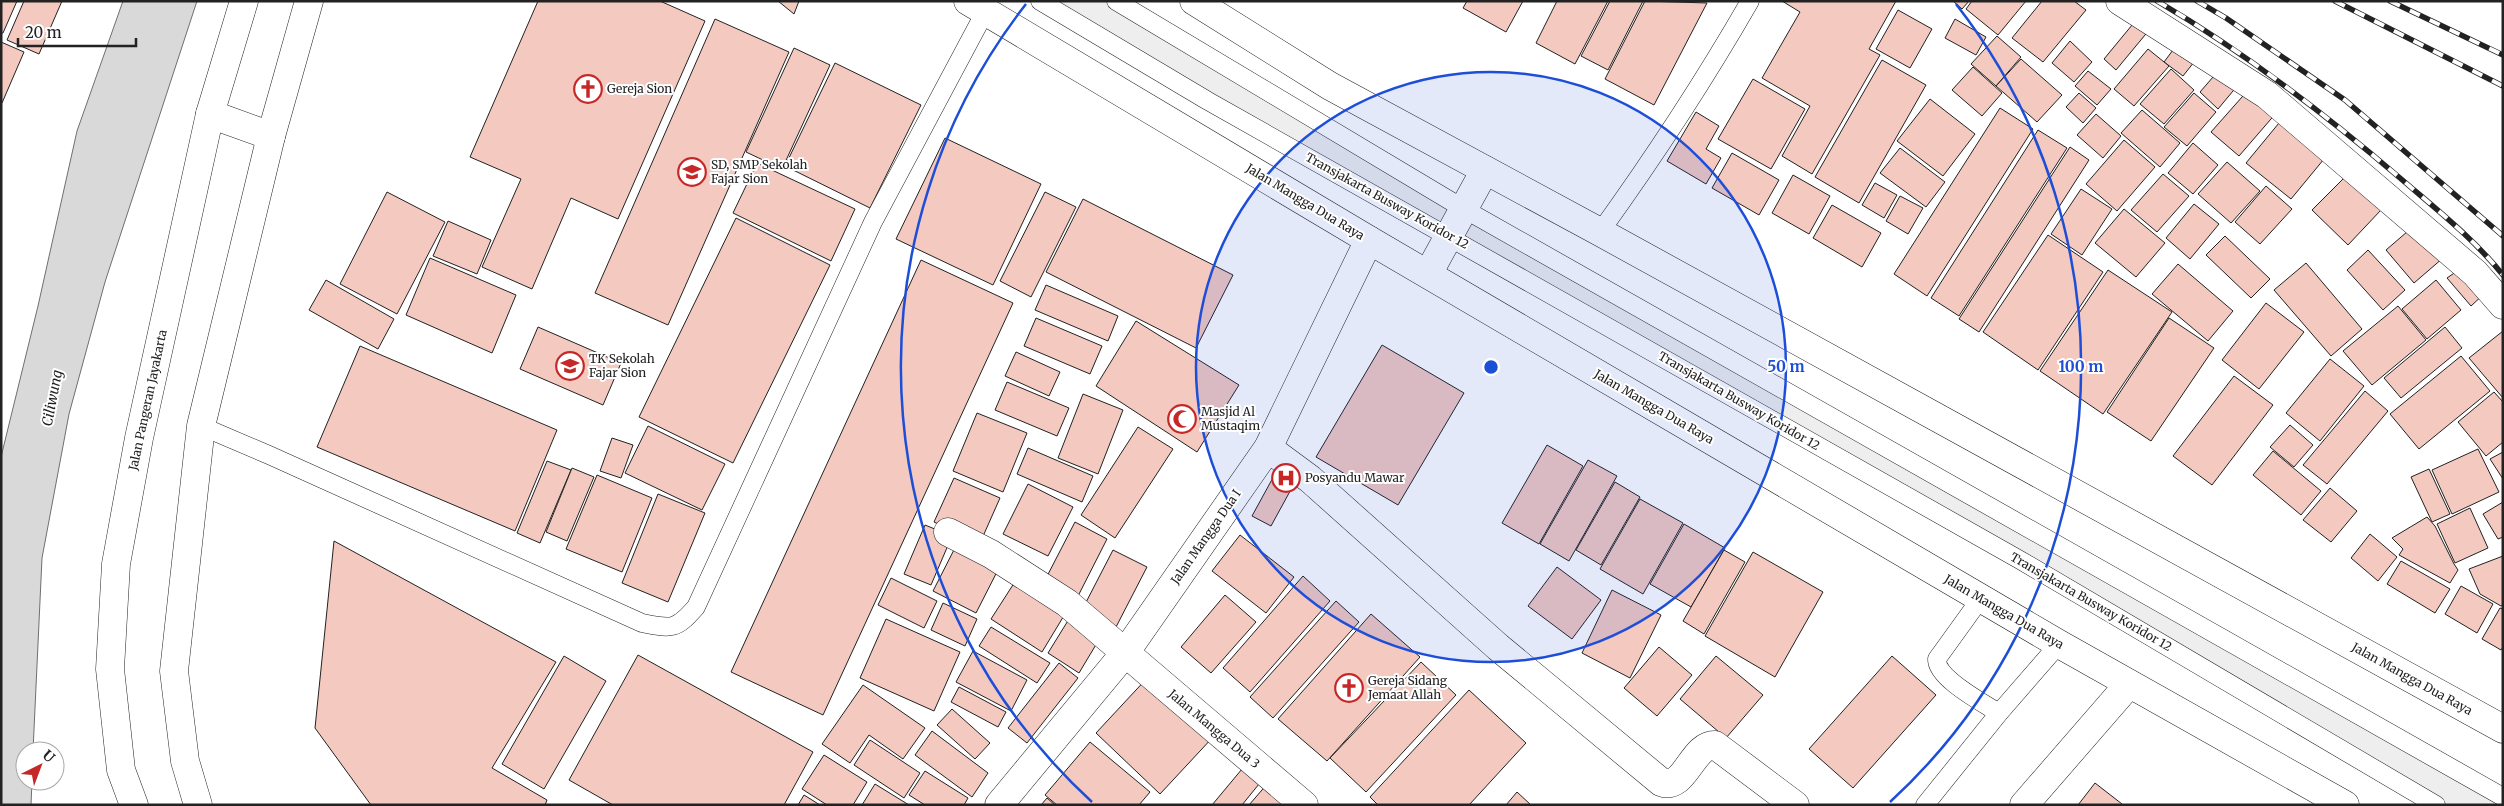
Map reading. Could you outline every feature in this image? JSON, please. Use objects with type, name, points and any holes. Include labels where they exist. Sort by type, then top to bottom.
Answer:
[{"type":"main road","name":"Jalan Pangeran Jayakarta","points":[[134,805],[121,770],[110,669],[116,564],[139,438],[210,114],[244,1]]},
{"type":"main road","points":[[198,805],[185,761],[174,671],[201,426],[271,136],[309,1]]},
{"type":"main road","name":"Jalan Mangga Dua Raya","points":[[1194,1],[1330,86],[1600,232],[2503,729]]},
{"type":"main road","points":[[2120,1],[2267,95],[2475,273],[2503,306]]},
{"type":"main road","name":"Jalan Mangga Dua Raya","points":[[976,7],[1980,598],[2345,805]]},
{"type":"main road","points":[[210,114],[271,136]]},
{"type":"main road","points":[[1428,274],[1485,170]]},
{"type":"main road","name":"Jalan Mangga Dua I","points":[[999,805],[1125,653],[1268,448],[1369,240]]},
{"type":"main road","points":[[1268,448],[1310,479],[1498,647],[1661,782],[1666,784],[1674,782],[1705,747],[1715,745],[1795,805]]},
{"type":"main road","name":"Jalan Mangga Dua 3","points":[[948,532],[991,554],[1067,603],[1304,805]]},
{"type":"main road","points":[[2024,805],[2129,684]]},
{"type":"lane","name":"Transjakarta Busway Koridor 12","points":[[1040,1],[1208,101],[2020,560],[2436,805]]},
{"type":"lane","points":[[1116,1],[1464,209],[2503,797]]},
{"type":"lane","points":[[1600,232],[1654,158],[1717,58],[1750,1]]},
{"type":"lane","points":[[201,426],[642,623],[666,628],[683,622],[696,607],[873,222],[976,7]]},
{"type":"lane","points":[[1980,598],[1937,659],[1936,666],[1950,680],[1999,714]]},
{"type":"lane","points":[[1925,805],[2059,644]]},
{"type":"shaded area","points":[[1044,1],[1115,1],[2503,805],[2436,805]]},
{"type":"water","name":"Ciliwung","points":[[123,1],[197,1],[105,282],[69,414],[42,558],[33,741],[15,741],[15,791],[32,791],[31,805],[1,805],[1,457],[38,306],[77,131]]},
{"type":"building","points":[[1,1],[17,1],[3,33],[1,33]]},
{"type":"building","points":[[24,1],[62,1],[39,54],[7,40]]},
{"type":"building","name":"Gereja Sion","points":[[538,1],[660,1],[705,21],[618,219],[571,198],[532,289],[482,267],[521,179],[470,157]]},
{"type":"building","points":[[778,1],[799,1],[794,14]]},
{"type":"building","points":[[1467,1],[1523,1],[1506,32],[1463,8]]},
{"type":"building","points":[[1557,1],[1608,1],[1575,64],[1536,43]]},
{"type":"building","points":[[1610,1],[1643,1],[1608,70],[1581,56]]},
{"type":"building","points":[[1645,1],[1707,3],[1654,105],[1605,79]]},
{"type":"building","points":[[1782,1],[1896,1],[1869,49],[1880,55],[1812,174],[1782,156],[1810,106],[1762,78],[1800,12]]},
{"type":"building","points":[[1953,1],[1969,1],[1962,9]]},
{"type":"building","points":[[1972,1],[2026,1],[1998,35],[1966,9]]},
{"type":"building","points":[[2042,1],[2074,1],[2086,10],[2043,62],[2012,38]]},
{"type":"building","points":[[1898,10],[1932,29],[1910,68],[1876,49]]},
{"type":"building","name":"SD, SMP Sekolah Fajar Sion","points":[[715,19],[789,52],[668,325],[595,293]]},
{"type":"building","points":[[1955,19],[1986,37],[1976,55],[1945,38]]},
{"type":"building","points":[[2137,19],[2150,29],[2116,70],[2104,59]]},
{"type":"building","points":[[1997,36],[2021,57],[1996,86],[1971,64]]},
{"type":"building","points":[[2070,41],[2092,62],[2074,82],[2052,63]]},
{"type":"building","points":[[1,42],[24,52],[2,103],[1,102]]},
{"type":"building","points":[[2179,42],[2198,57],[2183,76],[2164,62]]},
{"type":"building","points":[[794,48],[830,65],[782,169],[746,152]]},
{"type":"building","points":[[2148,49],[2169,66],[2134,106],[2114,89]]},
{"type":"building","points":[[2021,59],[2062,95],[2037,122],[1996,86]]},
{"type":"building","points":[[1882,60],[1926,85],[1859,203],[1815,177]]},
{"type":"building","points":[[835,63],[921,105],[870,208],[785,166]]},
{"type":"building","points":[[1973,67],[2002,93],[1982,116],[1952,90]]},
{"type":"building","points":[[2171,69],[2194,90],[2164,124],[2140,104]]},
{"type":"building","points":[[2220,69],[2238,85],[2218,109],[2200,92]]},
{"type":"building","points":[[2088,71],[2111,89],[2097,105],[2075,86]]},
{"type":"building","points":[[1753,79],[1805,109],[1771,169],[1718,139]]},
{"type":"building","points":[[2250,88],[2277,112],[2239,156],[2211,132]]},
{"type":"building","points":[[2079,93],[2096,108],[2083,123],[2066,107]]},
{"type":"building","points":[[2194,93],[2216,112],[2187,146],[2164,127]]},
{"type":"building","points":[[1930,99],[1975,134],[1943,176],[1897,141]]},
{"type":"building","points":[[2000,108],[2033,129],[1927,296],[1894,274]]},
{"type":"building","points":[[2142,110],[2180,143],[2160,167],[2121,133]]},
{"type":"building","points":[[1696,112],[1719,126],[1706,149],[1721,158],[1706,184],[1667,161]]},
{"type":"building","points":[[2096,114],[2121,136],[2103,158],[2077,135]]},
{"type":"building","points":[[2279,123],[2324,159],[2291,199],[2246,163]]},
{"type":"building","points":[[2038,130],[2067,148],[1959,316],[1931,298]]},
{"type":"building","points":[[945,138],[1041,184],[993,285],[896,239]]},
{"type":"building","points":[[2124,140],[2155,167],[2117,211],[2086,184]]},
{"type":"building","points":[[2193,143],[2218,165],[2193,194],[2168,173]]},
{"type":"building","points":[[2070,147],[2089,160],[1979,332],[1959,319]]},
{"type":"building","points":[[1900,148],[1945,182],[1926,207],[1880,173]]},
{"type":"building","points":[[1732,153],[1779,180],[1759,215],[1712,188]]},
{"type":"building","points":[[2227,162],[2260,191],[2231,223],[2198,194]]},
{"type":"building","points":[[757,163],[855,209],[831,261],[733,213]]},
{"type":"building","points":[[2163,174],[2189,196],[2157,232],[2131,210]]},
{"type":"building","points":[[1793,175],[1830,196],[1809,234],[1772,213]]},
{"type":"building","points":[[2346,176],[2381,210],[2348,245],[2312,210]]},
{"type":"building","points":[[1875,183],[1897,195],[1884,218],[1862,205]]},
{"type":"building","points":[[2266,186],[2292,209],[2260,244],[2235,222]]},
{"type":"building","points":[[2081,189],[2112,209],[2082,255],[2051,234]]},
{"type":"building","points":[[387,192],[445,222],[397,314],[340,284]]},
{"type":"building","points":[[1045,192],[1076,207],[1031,297],[1000,281]]},
{"type":"building","points":[[1900,196],[1923,208],[1908,234],[1886,221]]},
{"type":"building","points":[[1083,199],[1233,275],[1196,348],[1046,272]]},
{"type":"building","points":[[2194,204],[2219,224],[2190,259],[2166,238]]},
{"type":"building","points":[[1832,205],[1881,233],[1862,267],[1813,238]]},
{"type":"building","points":[[2124,209],[2165,243],[2136,277],[2095,243]]},
{"type":"building","points":[[736,218],[830,265],[733,463],[639,417]]},
{"type":"building","points":[[448,221],[491,240],[477,274],[433,256]]},
{"type":"building","points":[[2415,225],[2443,258],[2414,283],[2386,250]]},
{"type":"building","points":[[2048,235],[2103,272],[2038,370],[1983,332]]},
{"type":"building","points":[[2225,236],[2270,279],[2251,298],[2206,255]]},
{"type":"building","points":[[2368,250],[2405,290],[2383,310],[2347,270]]},
{"type":"building","points":[[430,258],[516,295],[492,353],[406,315]]},
{"type":"building","points":[[921,260],[1013,303],[823,715],[731,672]]},
{"type":"building","points":[[2306,263],[2362,329],[2331,356],[2274,290]]},
{"type":"building","points":[[2178,264],[2233,311],[2208,341],[2152,294]]},
{"type":"building","points":[[2463,267],[2485,293],[2471,306],[2447,278]]},
{"type":"building","points":[[2108,270],[2172,312],[2103,414],[2040,371]]},
{"type":"building","points":[[326,280],[394,319],[378,349],[309,310]]},
{"type":"building","points":[[2436,280],[2461,310],[2427,339],[2402,309]]},
{"type":"building","points":[[1046,285],[1118,316],[1108,341],[1035,310]]},
{"type":"building","points":[[2266,303],[2304,332],[2259,389],[2222,360]]},
{"type":"building","points":[[2398,306],[2426,340],[2372,385],[2343,351]]},
{"type":"building","points":[[1036,318],[1102,346],[1090,374],[1024,346]]},
{"type":"building","points":[[2169,318],[2214,348],[2151,441],[2107,412]]},
{"type":"building","name":"Masjid Al Mustaqim","points":[[1136,321],[1239,385],[1197,452],[1096,386]]},
{"type":"building","name":"TK Sekolah Fajar Sion","points":[[538,327],[621,363],[603,405],[520,369]]},
{"type":"building","points":[[2445,327],[2462,348],[2401,398],[2384,378]]},
{"type":"building","points":[[2503,331],[2503,398],[2469,358]]},
{"type":"building","points":[[1382,345],[1464,393],[1398,505],[1316,457]]},
{"type":"building","points":[[360,346],[557,430],[515,531],[317,447]]},
{"type":"building","points":[[1016,352],[1060,372],[1049,396],[1005,376]]},
{"type":"building","points":[[2461,356],[2490,391],[2419,449],[2390,414]]},
{"type":"building","points":[[2330,359],[2364,386],[2320,441],[2286,413]]},
{"type":"building","points":[[2234,376],[2273,405],[2212,485],[2173,456]]},
{"type":"building","points":[[1007,382],[1069,408],[1057,436],[995,410]]},
{"type":"building","points":[[2365,391],[2388,411],[2327,484],[2303,465]]},
{"type":"building","points":[[2494,392],[2503,402],[2503,442],[2486,456],[2458,422]]},
{"type":"building","points":[[1083,394],[1123,410],[1098,474],[1058,458]]},
{"type":"building","points":[[977,413],[1027,433],[1003,492],[953,471]]},
{"type":"building","points":[[2290,425],[2313,445],[2294,467],[2270,447]]},
{"type":"building","points":[[648,426],[725,464],[702,510],[625,473]]},
{"type":"building","points":[[1138,427],[1173,449],[1115,538],[1081,515]]},
{"type":"building","points":[[612,438],[633,445],[621,478],[600,471]]},
{"type":"building","points":[[1547,445],[1583,466],[1539,544],[1502,523]]},
{"type":"building","points":[[1028,448],[1093,476],[1082,502],[1017,474]]},
{"type":"building","points":[[2478,449],[2499,492],[2452,514],[2432,470]]},
{"type":"building","points":[[2273,451],[2321,491],[2301,515],[2253,475]]},
{"type":"building","points":[[2503,452],[2503,479],[2490,459]]},
{"type":"building","points":[[1588,460],[1617,476],[1569,561],[1540,544]]},
{"type":"building","points":[[547,461],[571,470],[540,543],[517,533]]},
{"type":"building","points":[[1281,463],[1300,473],[1271,526],[1252,516]]},
{"type":"building","points":[[572,468],[594,477],[567,541],[546,532]]},
{"type":"building","points":[[2429,469],[2450,514],[2432,522],[2411,477]]},
{"type":"building","points":[[597,475],[652,498],[622,572],[566,549]]},
{"type":"building","points":[[954,478],[1000,498],[980,543],[934,522]]},
{"type":"building","points":[[1615,482],[1640,497],[1601,565],[1576,550]]},
{"type":"building","points":[[1028,484],[1073,507],[1048,556],[1003,534]]},
{"type":"building","points":[[2330,488],[2357,511],[2331,542],[2303,520]]},
{"type":"building","points":[[658,494],[705,513],[668,602],[622,583]]},
{"type":"building","points":[[1640,499],[1683,523],[1643,594],[1600,569]]},
{"type":"building","points":[[2503,502],[2503,537],[2498,539],[2483,514]]},
{"type":"building","points":[[2470,508],[2488,548],[2455,563],[2437,524]]},
{"type":"building","points":[[2427,517],[2435,526],[2458,570],[2450,583],[2399,555],[2403,549],[2392,538]]},
{"type":"building","points":[[1075,522],[1107,539],[1075,602],[1043,584]]},
{"type":"building","points":[[1684,524],[1725,548],[1691,607],[1650,584]]},
{"type":"building","points":[[925,525],[952,536],[931,585],[904,574]]},
{"type":"building","points":[[2370,534],[2397,557],[2378,581],[2351,558]]},
{"type":"building","points":[[1240,535],[1294,577],[1266,613],[1212,571]]},
{"type":"building","points":[[959,540],[1002,562],[976,613],[933,591]]},
{"type":"building","points":[[334,541],[556,662],[492,768],[547,800],[545,805],[371,805],[315,728]]},
{"type":"building","points":[[1113,550],[1147,567],[1116,627],[1082,610]]},
{"type":"building","points":[[1724,550],[1745,562],[1704,634],[1683,621]]},
{"type":"building","points":[[1753,552],[1823,592],[1775,677],[1705,636]]},
{"type":"building","points":[[2503,556],[2503,605],[2501,606],[2480,594],[2469,569]]},
{"type":"building","points":[[2401,561],[2450,589],[2435,613],[2387,584]]},
{"type":"building","points":[[1557,567],[1601,600],[1572,639],[1528,606]]},
{"type":"building","points":[[1303,576],[1330,601],[1250,692],[1223,668]]},
{"type":"building","points":[[1018,577],[1068,609],[1042,652],[991,619]]},
{"type":"building","points":[[891,578],[937,601],[924,628],[878,605]]},
{"type":"building","points":[[2461,586],[2493,604],[2477,633],[2445,614]]},
{"type":"building","points":[[1612,590],[1661,615],[1630,678],[1582,653]]},
{"type":"building","points":[[1225,595],[1256,622],[1211,673],[1181,647]]},
{"type":"building","points":[[1336,601],[1359,622],[1273,718],[1250,697]]},
{"type":"building","points":[[943,603],[977,619],[965,646],[931,630]]},
{"type":"building","points":[[2500,608],[2503,609],[2503,647],[2501,650],[2482,639]]},
{"type":"building","name":"Gereja Sidang Jemaat Allah","points":[[1371,614],[1420,657],[1327,761],[1278,719]]},
{"type":"building","points":[[886,619],[960,652],[934,711],[860,678]]},
{"type":"building","points":[[1069,619],[1100,638],[1079,673],[1048,653]]},
{"type":"building","points":[[991,627],[1050,663],[1037,683],[979,646]]},
{"type":"building","points":[[1659,647],[1692,675],[1657,716],[1624,688]]},
{"type":"building","points":[[973,651],[1027,680],[1011,711],[956,682]]},
{"type":"building","points":[[638,655],[813,752],[784,805],[613,805],[569,780]]},
{"type":"building","points":[[564,656],[606,681],[544,789],[502,764]]},
{"type":"building","points":[[1716,656],[1763,695],[1726,738],[1680,699]]},
{"type":"building","points":[[1892,656],[1936,695],[1853,788],[1809,749]]},
{"type":"building","points":[[1421,662],[1456,695],[1366,792],[1330,758]]},
{"type":"building","points":[[1059,663],[1078,678],[1027,743],[1008,728]]},
{"type":"building","points":[[1149,676],[1214,736],[1160,794],[1096,733]]},
{"type":"building","points":[[863,685],[925,728],[903,759],[869,735],[850,763],[822,744]]},
{"type":"building","points":[[959,687],[1006,712],[998,727],[951,702]]},
{"type":"building","points":[[1469,690],[1526,743],[1469,805],[1378,805],[1370,797]]},
{"type":"building","points":[[952,709],[990,743],[975,759],[937,725]]},
{"type":"building","points":[[932,731],[988,773],[972,797],[915,755]]},
{"type":"building","points":[[870,740],[920,773],[904,798],[854,765]]},
{"type":"building","points":[[1090,742],[1150,792],[1139,805],[1057,805],[1045,795]]},
{"type":"building","points":[[824,755],[867,782],[853,805],[827,805],[802,789]]},
{"type":"building","points":[[1242,769],[1259,784],[1242,805],[1212,805]]},
{"type":"building","points":[[925,771],[968,798],[964,805],[925,805],[909,795]]},
{"type":"building","points":[[1268,783],[1283,805],[1249,805]]},
{"type":"building","points":[[2095,783],[2122,804],[2078,805]]},
{"type":"building","points":[[875,784],[909,805],[862,805]]},
{"type":"building","points":[[1517,792],[1531,805],[1506,805]]},
{"type":"building","points":[[804,795],[820,805],[798,805]]},
{"type":"building","points":[[1047,798],[1055,805],[1041,805]]},
{"type":"railway","points":[[2157,1],[2252,62],[2313,107],[2454,224],[2503,275]]},
{"type":"railway","points":[[2197,1],[2226,18],[2345,100],[2503,236]]},
{"type":"railway","points":[[2335,1],[2503,86]]},
{"type":"railway","points":[[2390,1],[2503,55]]},
{"type":"place","name":"Gereja Sion","points":[[588,89]]},
{"type":"place","name":"SD, SMP Sekolah Fajar Sion","points":[[692,172]]},
{"type":"place","name":"TK Sekolah Fajar Sion","points":[[570,366]]},
{"type":"place","name":"Masjid Al Mustaqim","points":[[1182,419]]},
{"type":"place","name":"Posyandu Mawar","points":[[1286,478]]},
{"type":"place","name":"Gereja Sidang Jemaat Allah","points":[[1349,688]]}]
